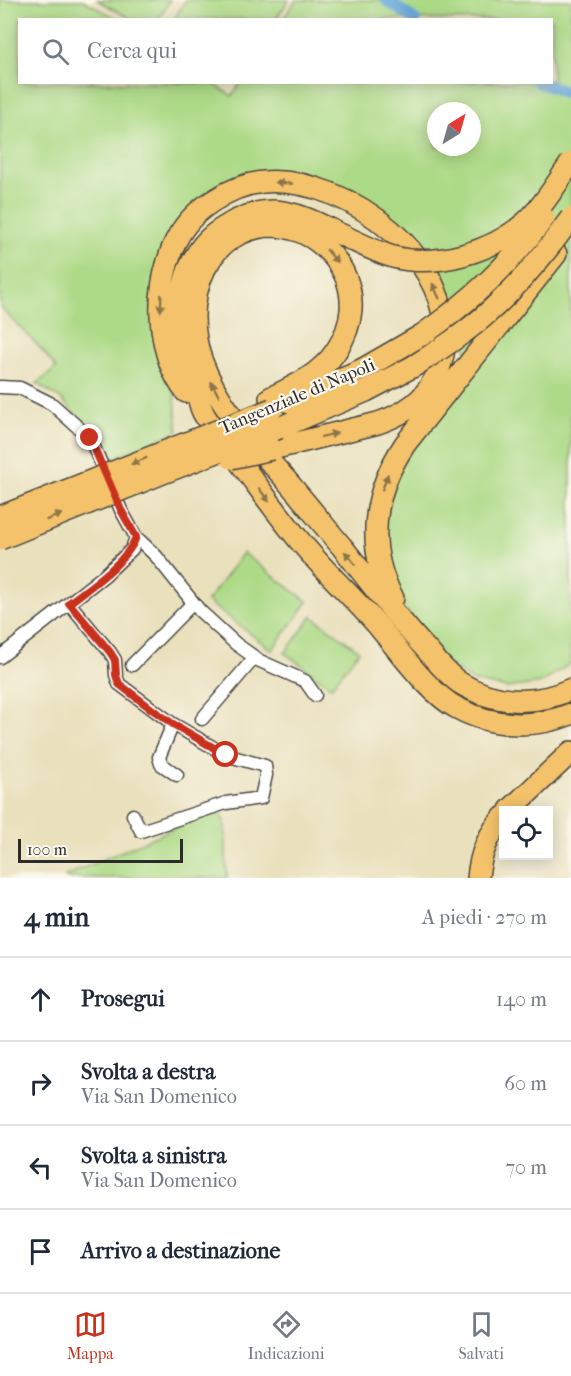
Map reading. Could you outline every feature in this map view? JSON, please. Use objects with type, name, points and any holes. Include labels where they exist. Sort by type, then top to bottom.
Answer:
[{"type":"highway","points":[[202,412],[184,351],[180,301],[185,278],[195,257],[217,231],[249,215],[274,212],[301,217],[384,254],[405,259],[438,260],[473,253],[494,243],[527,221],[571,163]]},
{"type":"highway","name":"Tangenziale di Napoli","points":[[0,539],[163,473],[274,412],[363,369],[422,335],[470,299],[504,266],[538,225],[571,178]]},
{"type":"highway","points":[[163,473],[272,448],[349,430],[392,418],[413,406],[428,390],[438,375],[443,352],[445,331],[439,297],[420,262],[407,246],[378,220],[360,208],[327,192],[307,186],[264,182],[248,184],[221,195],[199,211],[189,220],[177,240],[167,262],[162,286],[163,337],[171,364],[180,384],[202,412],[284,521],[310,553],[446,701],[485,720],[511,724],[537,723],[571,714]]},
{"type":"highway","name":"Tangenziale di Napoli","points":[[274,412],[366,391],[414,366],[464,332],[499,303],[543,254],[571,218]]},
{"type":"highway","points":[[0,517],[164,451],[250,406],[274,412],[298,384],[327,362],[336,352],[349,323],[351,301],[346,279],[335,258],[318,242],[296,230],[273,226],[251,229],[230,239],[207,265],[198,288],[194,313],[201,359],[215,391],[243,431],[303,499],[413,636],[447,672],[459,682],[478,692],[500,699],[517,701],[545,699],[571,689]]},
{"type":"highway","points":[[413,636],[391,595],[377,558],[375,524],[385,482],[396,457],[405,444],[556,254],[571,231]]},
{"type":"highway","points":[[500,699],[538,691],[571,673]]},
{"type":"highway","points":[[514,806],[571,752]]},
{"type":"highway","points":[[531,806],[571,768]]},
{"type":"highway","points":[[478,878],[484,848],[499,824]]},
{"type":"highway","points":[[490,878],[495,853],[499,846]]},
{"type":"street","points":[[0,387],[20,388],[52,404],[90,438],[121,510],[136,537],[156,556],[200,611],[236,644],[255,657],[304,681],[315,694]]},
{"type":"street","points":[[0,657],[105,575],[132,549],[136,537]]},
{"type":"street","points":[[69,603],[115,660],[119,684],[173,724],[226,755],[265,766],[266,775],[261,798],[226,803],[141,831],[133,815]]},
{"type":"street","points":[[132,665],[193,603]]},
{"type":"street","points":[[202,719],[255,657]]},
{"type":"street","points":[[173,724],[159,757],[160,764],[177,775]]},
{"type":"green space","points":[[0,0],[83,0],[116,18],[18,18],[18,84],[214,84],[232,96],[240,84],[553,84],[553,18],[284,18],[296,0],[571,0],[571,663],[541,683],[507,688],[472,681],[444,661],[413,623],[390,581],[380,537],[398,467],[467,385],[468,353],[445,293],[397,229],[263,177],[175,230],[170,377],[175,397],[178,431],[112,459],[88,427],[61,399],[37,384],[56,368],[0,307]]},
{"type":"green space","points":[[97,0],[170,0],[160,18],[129,18]]},
{"type":"green space","points":[[186,0],[289,0],[277,18],[175,18]]},
{"type":"green space","points":[[243,553],[308,602],[272,650],[207,601]]},
{"type":"green space","points":[[312,616],[359,651],[331,687],[285,653]]},
{"type":"green space","points":[[218,809],[225,823],[227,878],[66,878],[65,876]]},
{"type":"waterway","points":[[386,0],[412,18]]},
{"type":"waterway","points":[[544,84],[571,94]]},
{"type":"route","points":[[90,438],[121,510],[136,537],[132,549],[105,575],[69,603],[115,660],[119,684],[173,724],[226,755]]}]
